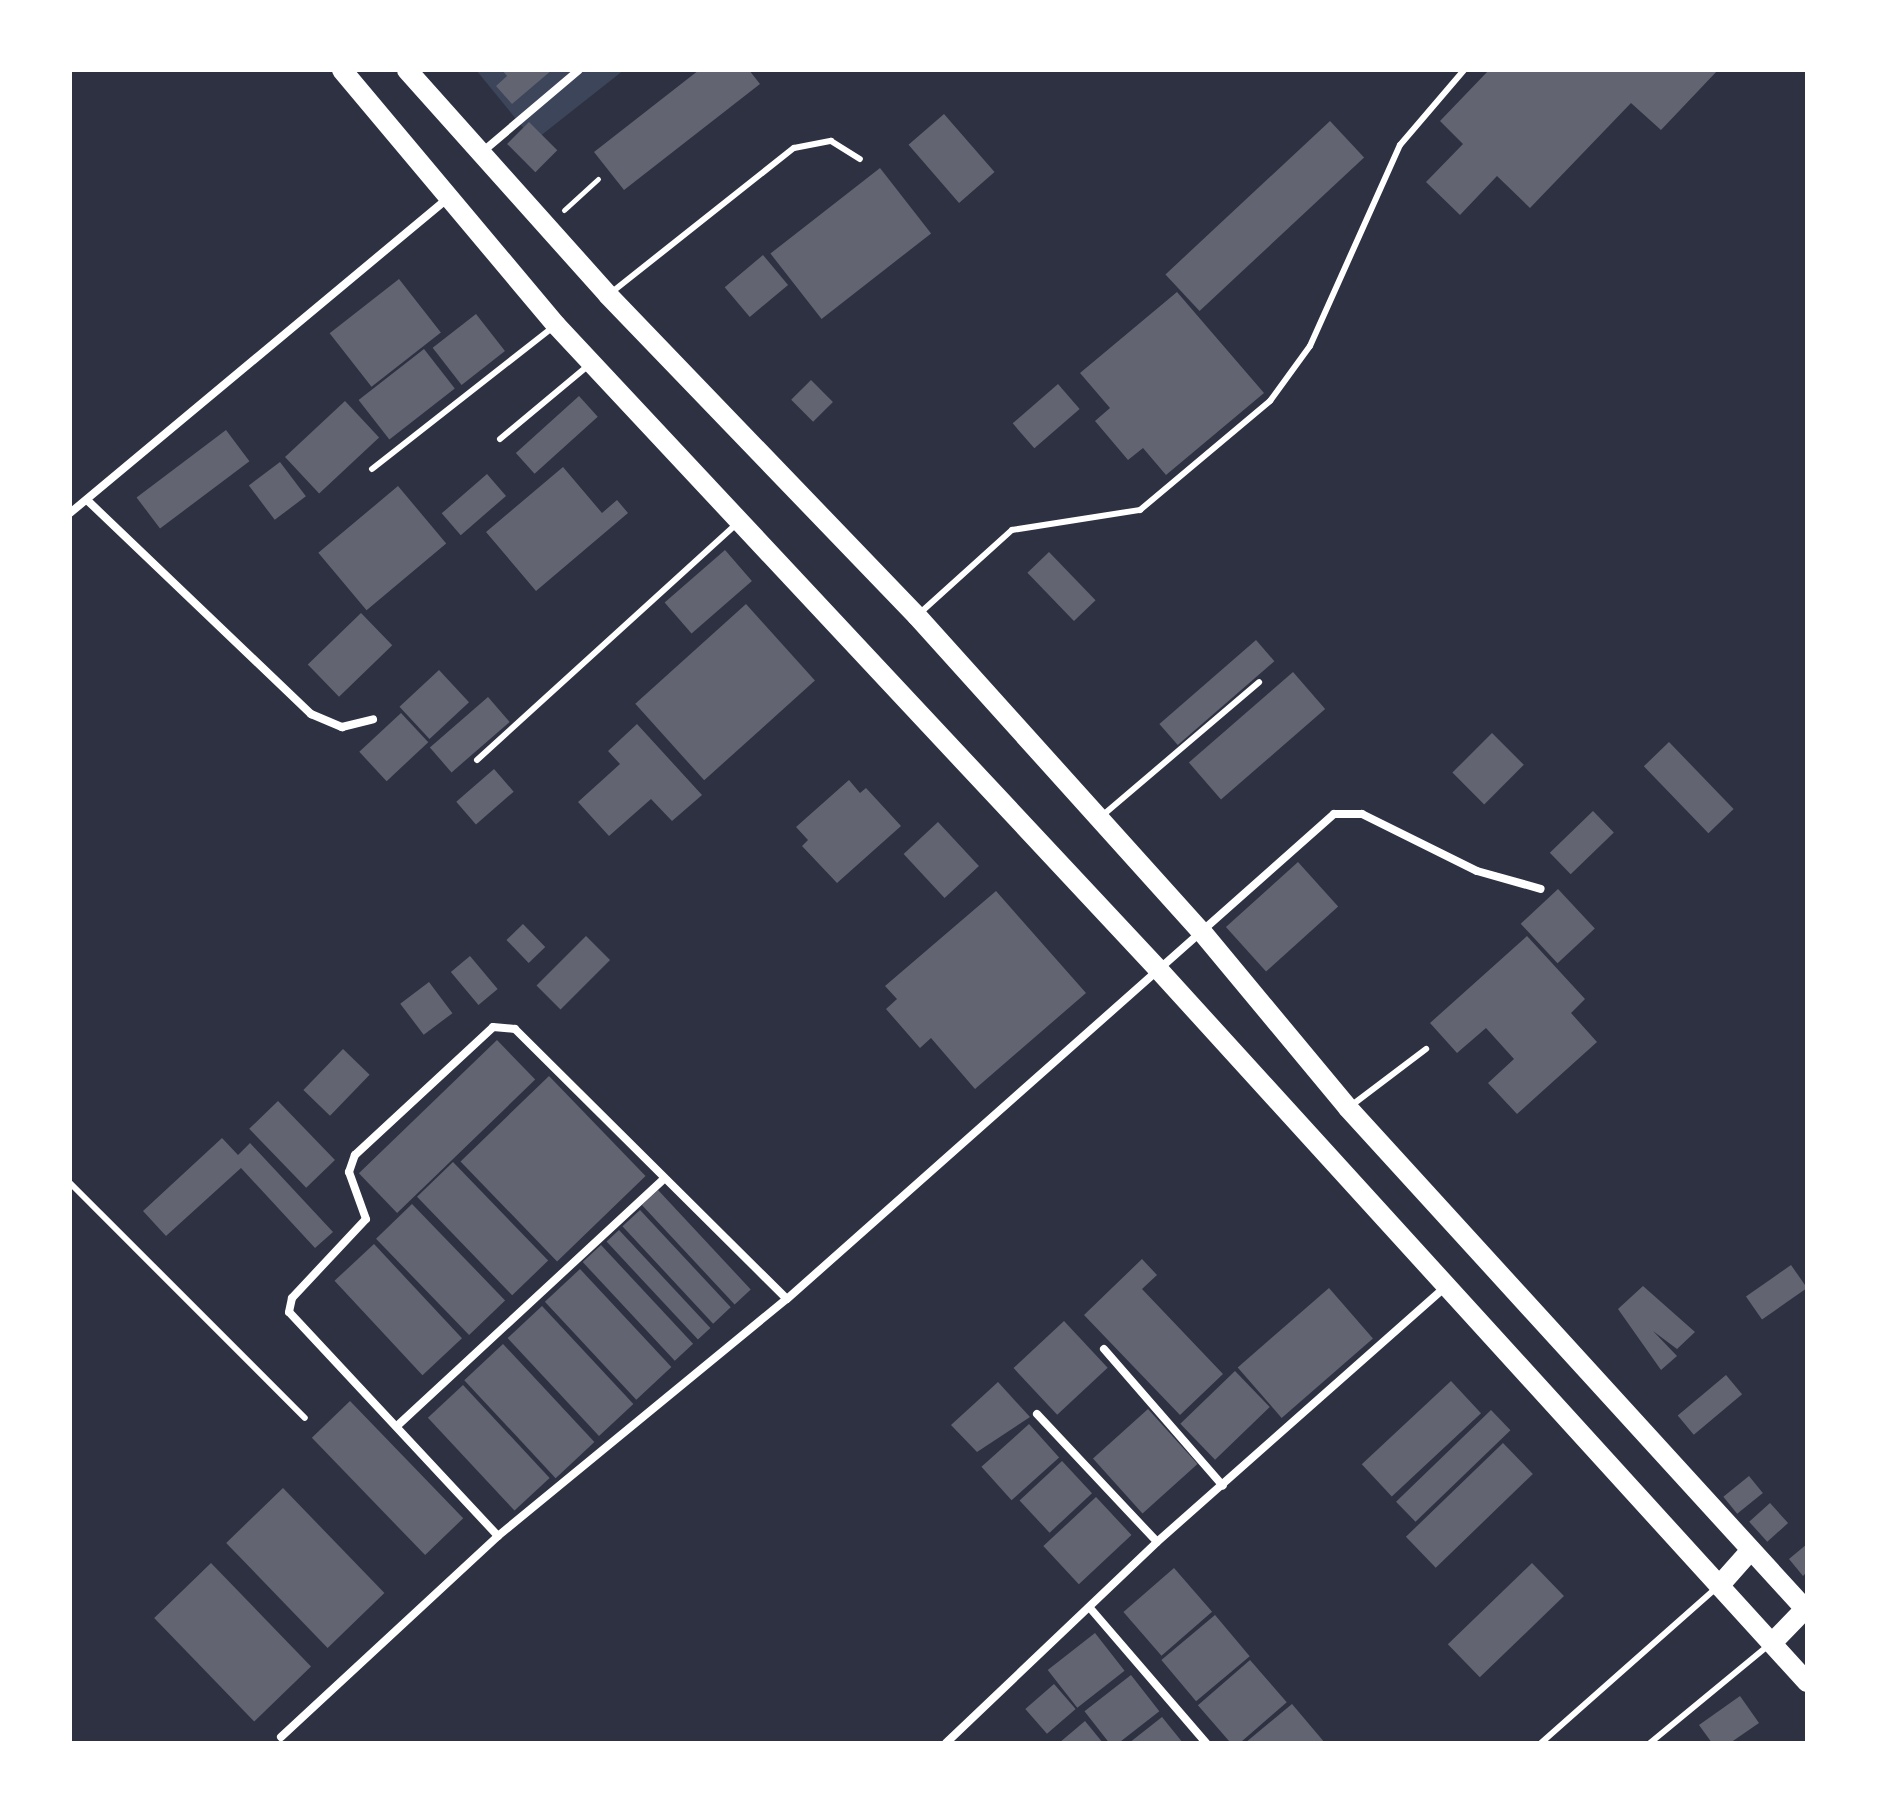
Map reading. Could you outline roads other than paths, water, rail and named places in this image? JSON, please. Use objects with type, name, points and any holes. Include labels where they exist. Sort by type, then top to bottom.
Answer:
[{"type":"main road","points":[[342,70],[451,195],[556,325],[742,519],[1157,968],[1444,1288],[1807,1682]]},
{"type":"main road","points":[[407,70],[608,295],[917,616],[1097,820],[1202,932],[1348,1108],[1806,1610],[1772,1643]]},
{"type":"main road","points":[[1719,1586],[1750,1551]]},
{"type":"street","points":[[481,153],[579,70]]},
{"type":"street","points":[[70,513],[451,195]]},
{"type":"street","points":[[87,500],[311,714],[342,727],[373,719]]},
{"type":"street","points":[[281,1737],[498,1536],[787,1299],[1157,968],[1345,810],[1477,871],[1541,889]]},
{"type":"street","points":[[498,1536],[292,1318],[290,1306],[366,1219],[349,1172],[355,1155],[493,1027],[515,1029],[662,1181],[787,1299]]},
{"type":"street","points":[[397,1426],[662,1181]]},
{"type":"street","points":[[946,1743],[1157,1542],[1444,1288]]},
{"type":"street","points":[[1104,1349],[1223,1486]]},
{"type":"street","points":[[1037,1414],[1157,1542]]},
{"type":"street","points":[[1090,1608],[1206,1743]]},
{"type":"lane","points":[[917,616],[1012,530],[1140,510],[1270,401],[1310,346],[1400,145],[1464,70]]},
{"type":"lane","points":[[608,295],[794,148],[831,141],[860,159]]},
{"type":"lane","points":[[372,469],[556,325]]},
{"type":"lane","points":[[500,439],[592,362]]},
{"type":"lane","points":[[477,760],[742,519]]},
{"type":"lane","points":[[1097,820],[1259,682]]},
{"type":"lane","points":[[1348,1108],[1426,1049]]},
{"type":"lane","points":[[70,1183],[305,1418]]},
{"type":"lane","points":[[1541,1743],[1719,1586]]},
{"type":"lane","points":[[1650,1743],[1772,1643]]}]
